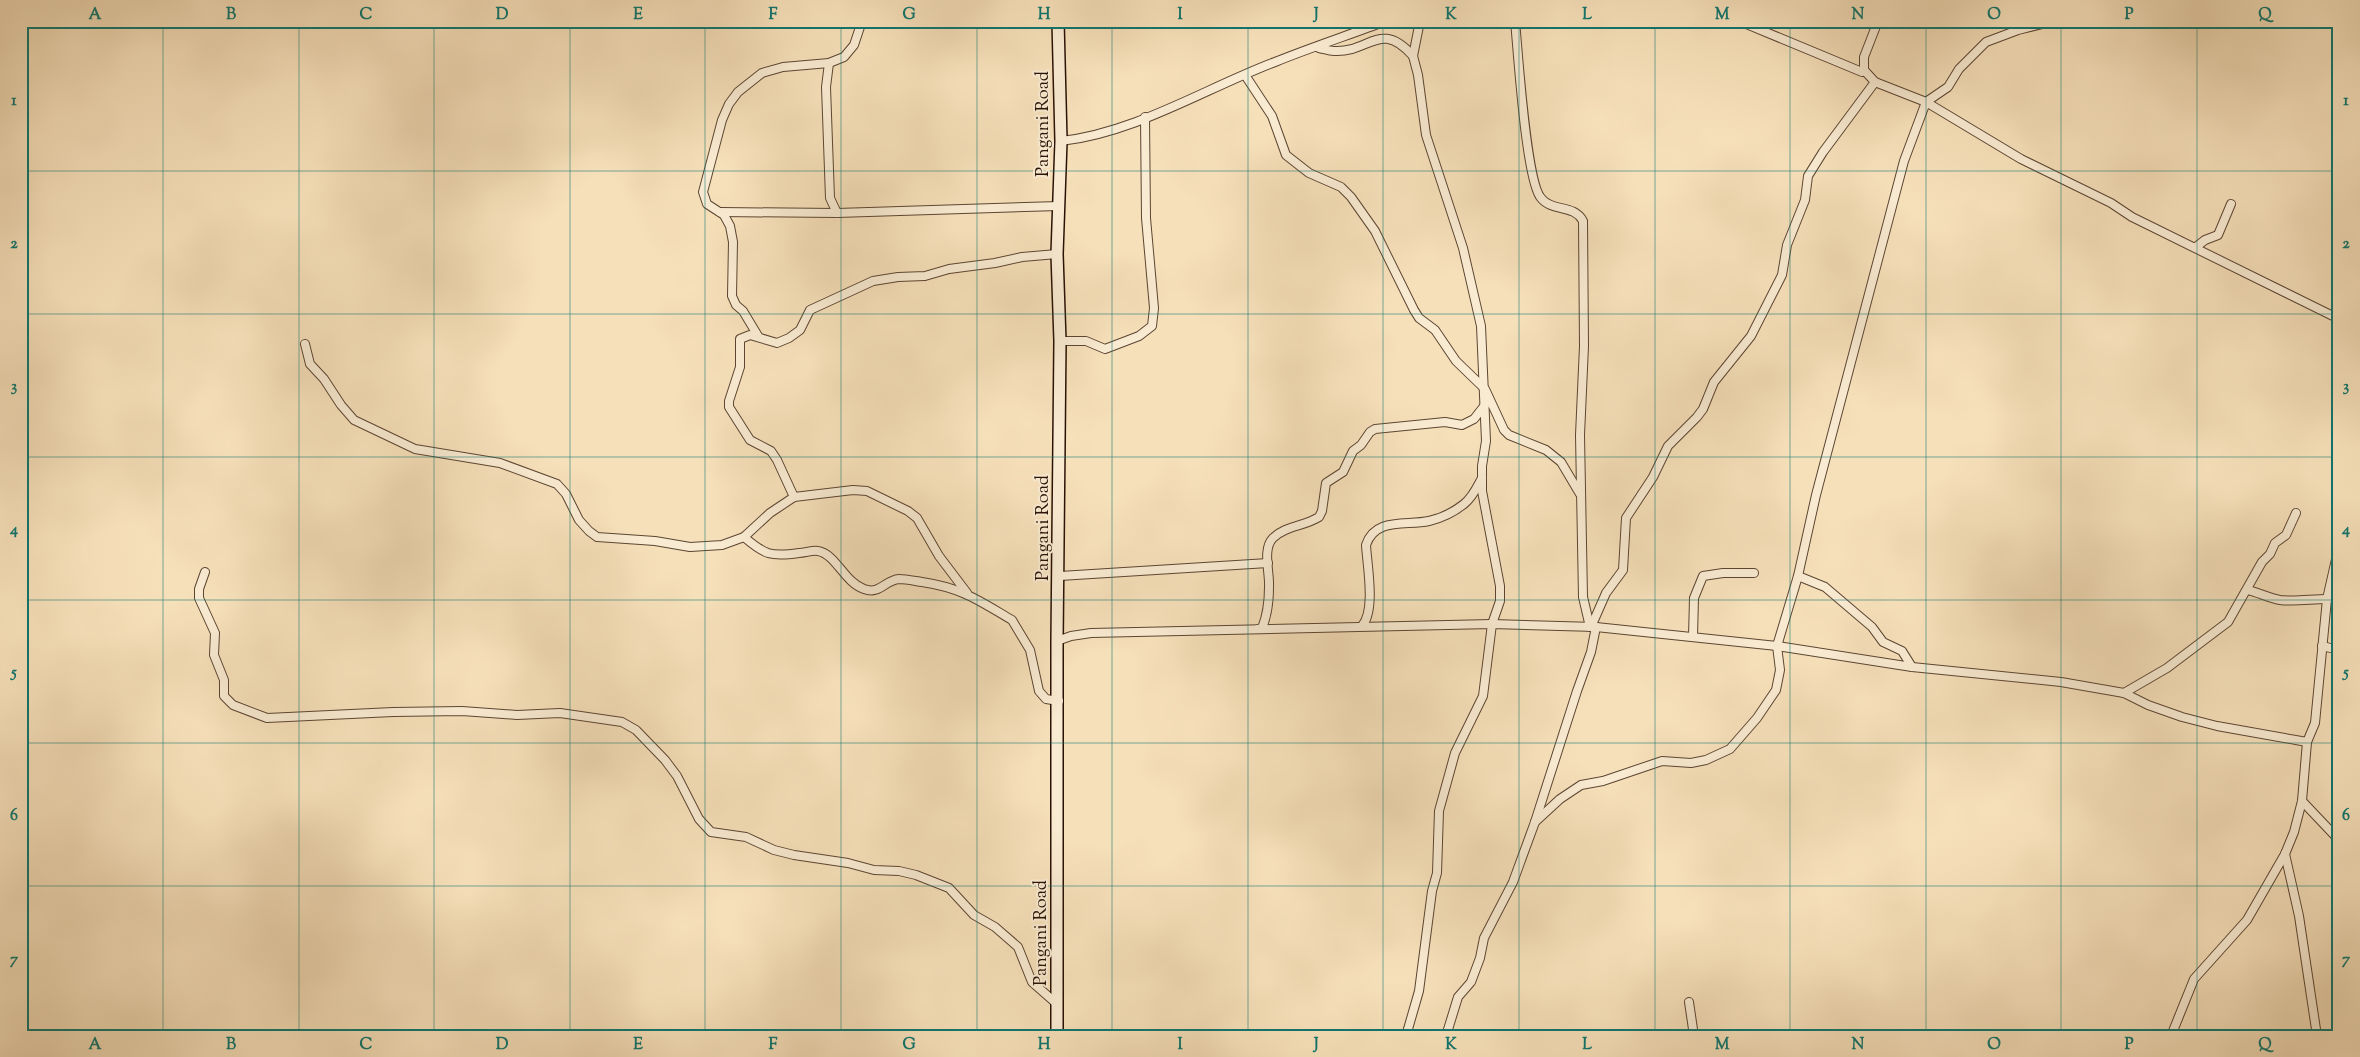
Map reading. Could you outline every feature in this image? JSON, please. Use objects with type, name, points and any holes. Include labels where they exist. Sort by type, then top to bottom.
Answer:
[{"type":"main road","name":"Pangani Road","points":[[1057,1036],[1057,641],[1060,576],[1060,341],[1057,254],[1061,141],[1058,21]]},
{"type":"street","points":[[758,336],[743,311],[733,301],[730,286],[733,242],[727,218],[707,204],[703,192],[716,139],[729,104],[738,92],[762,73],[783,67],[837,61],[849,52],[859,34],[862,21]]},
{"type":"street","points":[[1061,141],[1096,134],[1146,117],[1245,75],[1386,21]]},
{"type":"street","points":[[1406,1036],[1419,991],[1432,891],[1437,873],[1439,811],[1455,753],[1483,696],[1492,624],[1500,601],[1499,570],[1484,511],[1482,478],[1486,441],[1480,320],[1453,215],[1430,151],[1413,56],[1420,21]]},
{"type":"street","points":[[1515,21],[1526,130],[1536,190],[1546,202],[1573,210],[1580,215],[1583,221],[1584,346],[1580,435],[1583,597],[1593,627]]},
{"type":"street","points":[[1738,21],[1862,72],[1864,70]]},
{"type":"street","points":[[1878,21],[1864,57],[1864,70],[1875,82],[1926,102],[2021,159],[2111,203],[2132,217],[2339,319]]},
{"type":"street","points":[[1536,822],[1560,800],[1581,785],[1603,781],[1662,761],[1691,763],[1706,760],[1730,749],[1757,718],[1776,690],[1780,670],[1777,646],[1798,576],[1816,495],[1901,170],[1926,102],[1948,87],[1959,69],[1986,42],[2018,30],[2054,21]]},
{"type":"street","points":[[1317,48],[1335,51],[1385,38],[1396,42],[1413,56]]},
{"type":"street","points":[[829,63],[826,87],[830,198],[837,213]]},
{"type":"street","points":[[1245,75],[1272,116],[1286,154],[1309,173],[1341,187],[1351,197],[1375,231],[1419,318],[1435,330],[1456,360],[1484,388],[1504,430],[1515,438],[1546,450],[1561,462],[1581,496]]},
{"type":"street","points":[[1446,1036],[1458,997],[1471,982],[1480,958],[1484,938],[1513,882],[1536,822],[1576,691],[1591,652],[1593,627],[1606,593],[1623,570],[1626,518],[1653,477],[1668,446],[1697,417],[1714,382],[1751,336],[1782,276],[1787,245],[1805,200],[1808,176],[1822,152],[1875,82]]},
{"type":"street","points":[[1060,341],[1086,341],[1105,348],[1139,336],[1152,326],[1154,308],[1146,218],[1146,117]]},
{"type":"street","points":[[2196,247],[2205,240],[2218,235],[2231,204]]},
{"type":"street","points":[[720,212],[837,213],[1059,206]]},
{"type":"street","points":[[794,497],[778,460],[771,451],[750,440],[729,407],[729,401],[740,367],[740,339],[747,336],[758,336],[772,342],[789,338],[800,330],[810,310],[873,281],[898,277],[925,276],[949,269],[995,263],[1022,257],[1057,254]]},
{"type":"street","points":[[305,344],[310,364],[324,379],[341,405],[354,420],[414,449],[495,462],[558,484],[566,494],[579,520],[589,532],[597,537],[706,547],[722,545],[744,537],[770,513],[794,497],[853,490],[867,491],[908,511],[917,518],[926,530],[939,556],[967,593]]},
{"type":"street","points":[[1256,630],[1262,628],[1265,621],[1269,586],[1268,548],[1274,537],[1319,518],[1322,511],[1326,484],[1343,472],[1352,451],[1361,445],[1370,432],[1380,428],[1400,428],[1445,422],[1462,424],[1474,419],[1485,405]]},
{"type":"street","points":[[1362,626],[1367,621],[1369,609],[1366,545],[1369,536],[1375,529],[1385,525],[1428,521],[1447,515],[1471,498],[1482,478]]},
{"type":"street","points":[[2124,693],[2167,668],[2228,622],[2275,543],[2286,535],[2296,513]]},
{"type":"street","points":[[744,537],[761,552],[784,556],[817,551],[825,554],[832,558],[847,578],[862,589],[879,590],[900,579],[951,587],[967,593],[1012,620],[1017,626],[1032,657],[1039,691],[1046,699],[1058,701]]},
{"type":"street","points":[[2171,1036],[2194,979],[2246,920],[2285,854],[2302,801],[2307,742],[2315,723],[2327,599],[2339,546]]},
{"type":"street","points":[[1060,576],[1268,564]]},
{"type":"street","points":[[205,572],[199,589],[199,598],[201,606],[211,622],[214,633],[214,655],[224,680],[224,696],[233,705],[266,718],[393,712],[462,712],[517,715],[560,714],[622,722],[636,730],[665,760],[676,776],[699,819],[711,832],[746,837],[774,850],[794,855],[848,863],[874,870],[899,871],[916,875],[949,888],[974,915],[995,927],[1018,946],[1032,982],[1057,1004]]},
{"type":"street","points":[[1693,637],[1695,628],[1694,598],[1704,576],[1754,572]]},
{"type":"street","points":[[1798,576],[1825,587],[1872,627],[1883,642],[1902,651],[1912,667]]},
{"type":"street","points":[[2246,590],[2257,592],[2265,597],[2281,600],[2327,599]]},
{"type":"street","points":[[1057,641],[1071,636],[1091,633],[1492,624],[1593,627],[1777,646],[1912,667],[2061,682],[2124,693],[2148,705],[2182,717],[2307,742]]},
{"type":"street","points":[[2322,646],[2339,650]]},
{"type":"street","points":[[2302,801],[2339,840]]},
{"type":"street","points":[[2285,854],[2299,916],[2300,939],[2317,1036]]},
{"type":"street","points":[[1690,1002],[1694,1036]]}]
